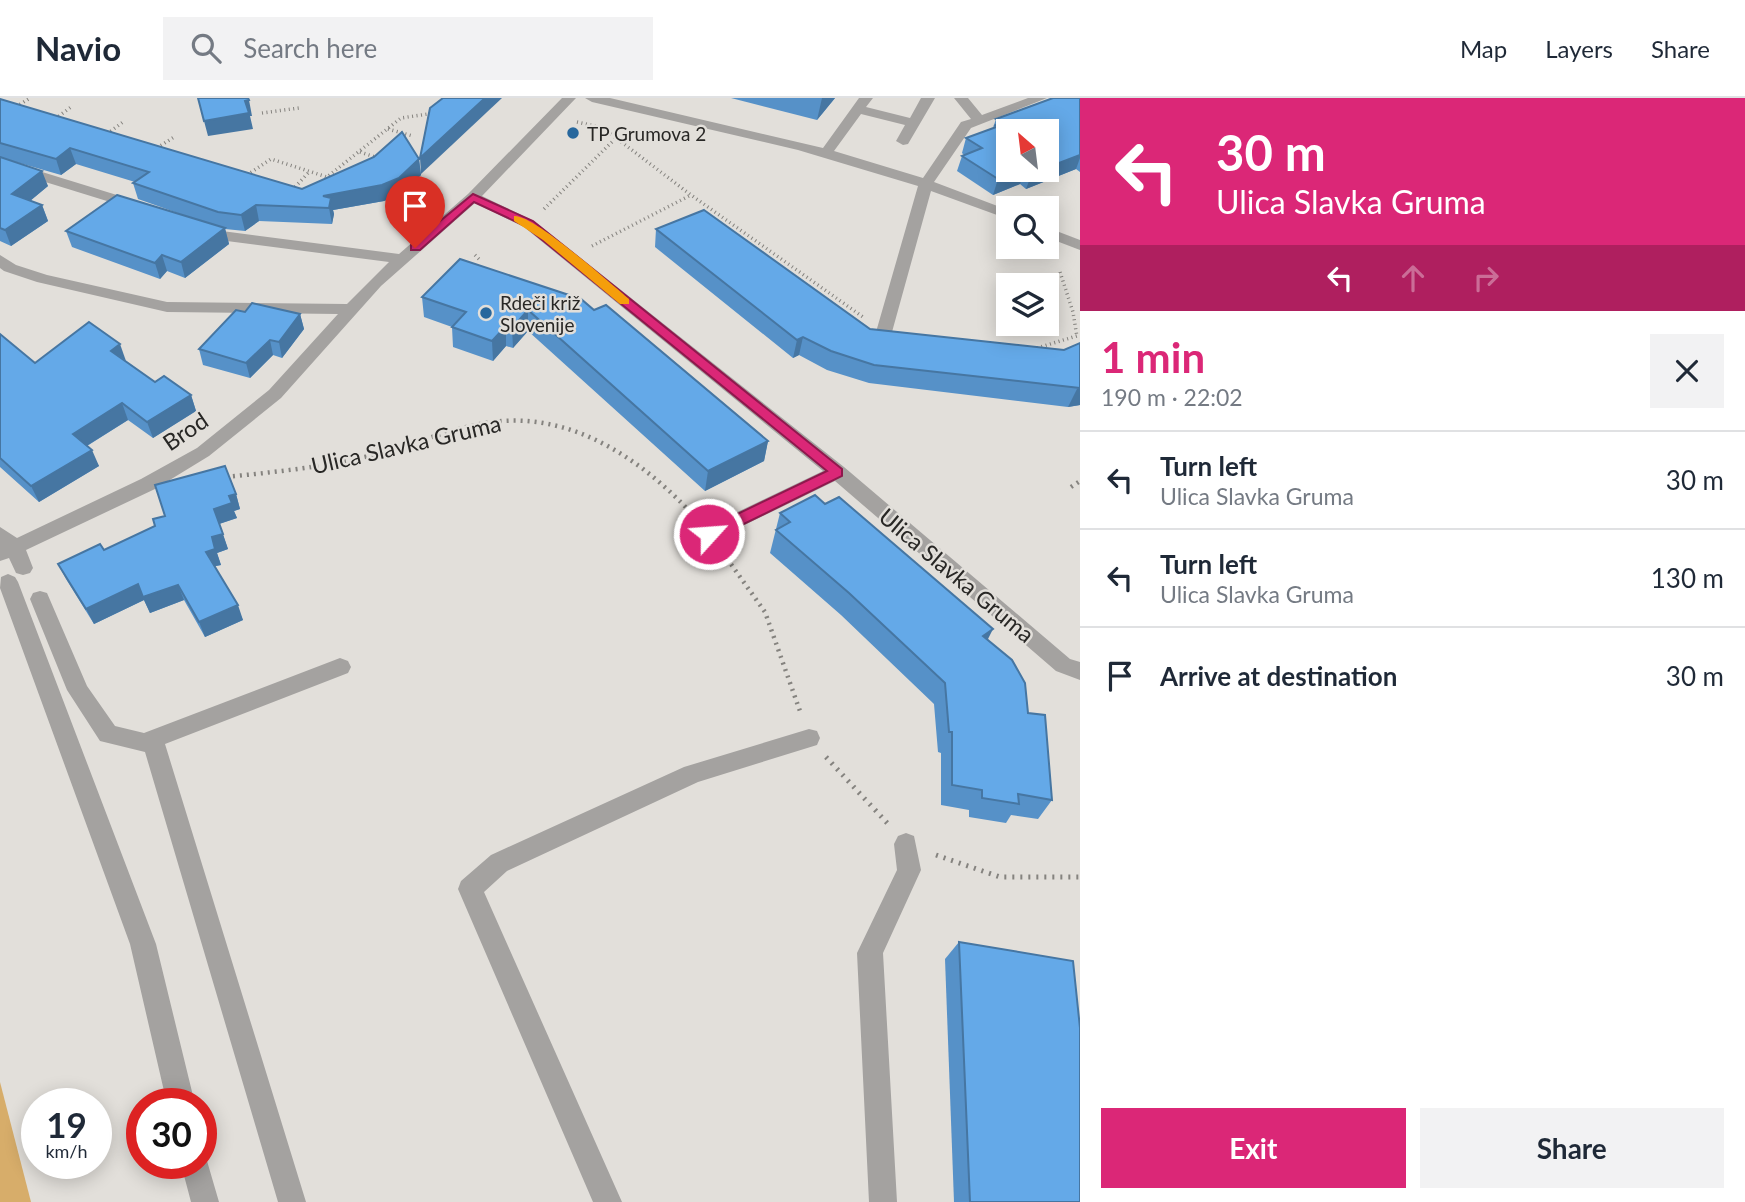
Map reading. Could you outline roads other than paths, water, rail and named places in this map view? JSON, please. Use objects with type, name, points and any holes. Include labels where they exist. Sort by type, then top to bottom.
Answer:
[{"type":"street","points":[[181,222],[219,235],[402,259],[473,197],[569,98]]},
{"type":"street","points":[[592,98],[827,153],[926,184],[996,210]]},
{"type":"street","points":[[903,141],[928,98]]},
{"type":"street","points":[[961,98],[978,118]]},
{"type":"street","points":[[884,332],[926,184],[966,125],[978,118],[1040,98]]},
{"type":"street","points":[[827,153],[862,103],[914,123]]},
{"type":"street","points":[[0,163],[156,213]]},
{"type":"street","name":"Ulica Slavka Gruma","points":[[473,197],[529,224],[837,472],[1063,665],[1080,671]]},
{"type":"street","points":[[1059,235],[1077,240]]},
{"type":"street","name":"Brod","points":[[5,545],[148,484],[203,452],[275,394],[351,309],[402,259]]},
{"type":"street","points":[[0,260],[10,268],[43,279],[167,306],[351,309]]},
{"type":"street","points":[[709,534],[837,472]]},
{"type":"street","points":[[5,545],[143,944],[177,1088]]},
{"type":"street","points":[[40,599],[78,690],[108,734],[154,746],[292,1202]]},
{"type":"street","points":[[143,743],[340,667]]},
{"type":"street","points":[[608,1202],[470,889],[499,863],[692,774],[809,738]]},
{"type":"street","points":[[883,1202],[870,953],[909,870],[906,844]]},
{"type":"street","points":[[199,1179],[205,1202]]},
{"type":"place","name":"TP Grumova 2","points":[[573,133]]},
{"type":"place","name":"Rdeči križ Slovenije","points":[[486,313]]}]
